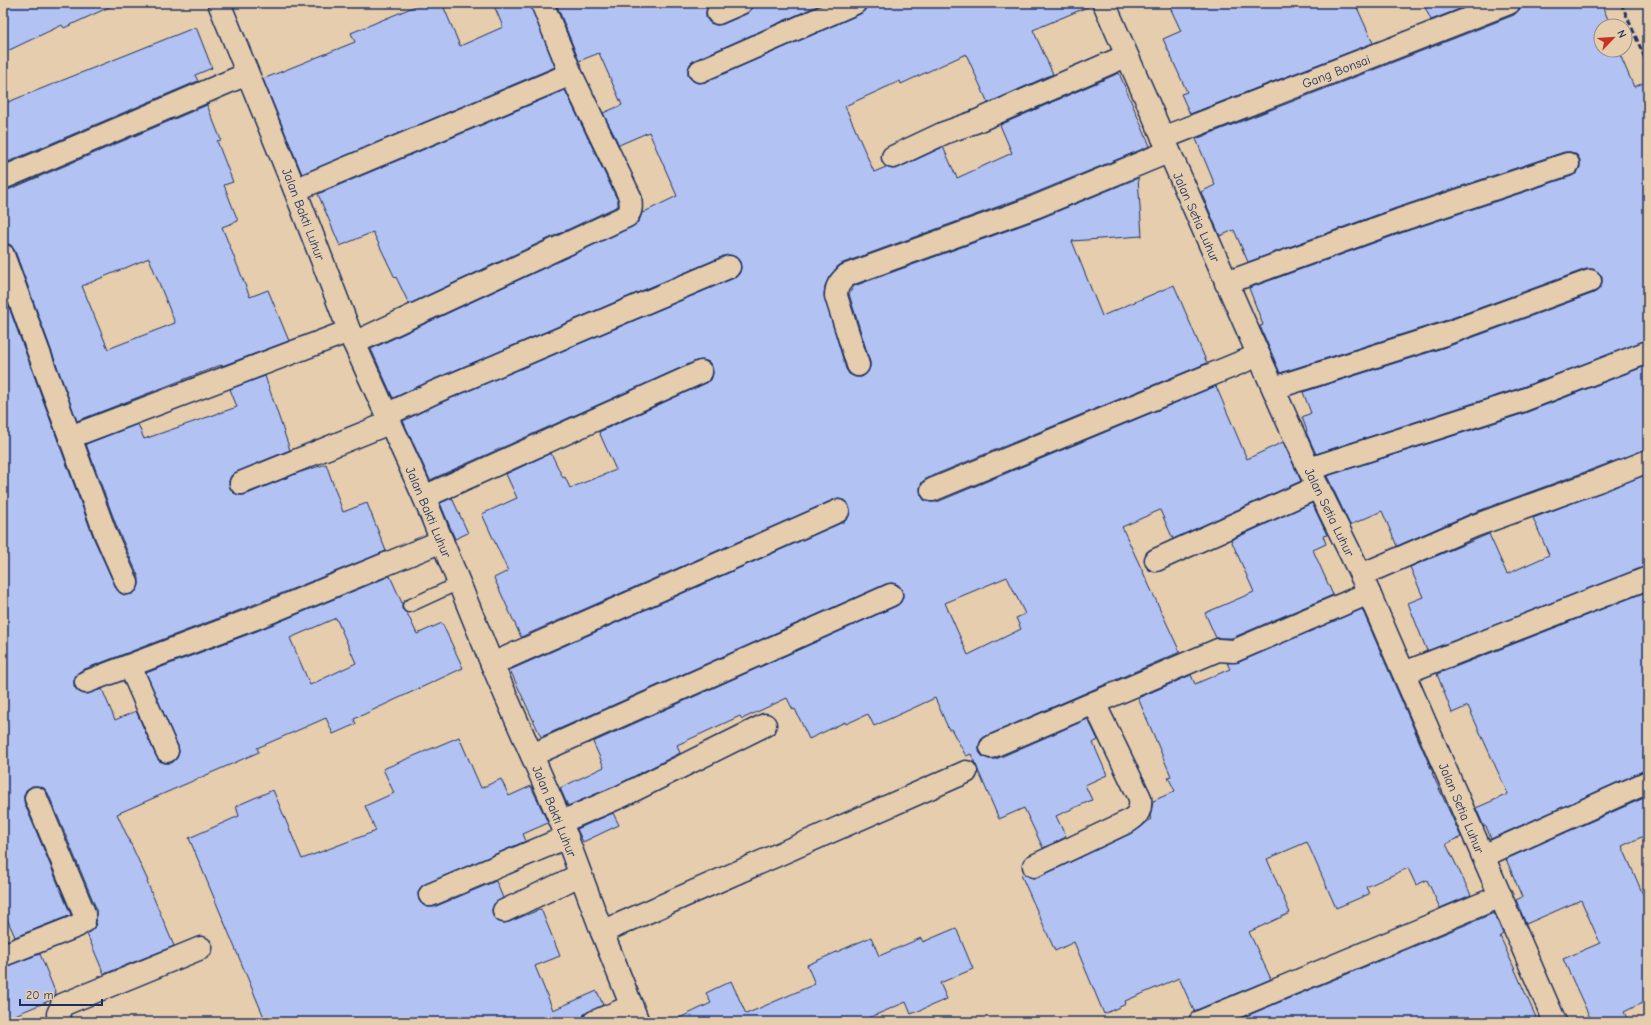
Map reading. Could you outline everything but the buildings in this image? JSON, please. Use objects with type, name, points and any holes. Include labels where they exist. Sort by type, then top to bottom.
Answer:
[{"type":"street","name":"Jalan Bakti Luhur","points":[[219,3],[295,190],[352,337],[424,497],[492,664],[564,829],[580,875],[634,1014]]},
{"type":"street","points":[[70,436],[352,337],[627,216],[630,212],[630,197],[571,74],[542,3]]},
{"type":"street","points":[[718,13],[741,3]]},
{"type":"street","points":[[700,71],[855,3]]},
{"type":"street","name":"Jalan Setia Luhur","points":[[1104,3],[1126,56],[1313,478],[1365,584],[1555,1022]]},
{"type":"street","name":"Gang Bonsai","points":[[858,365],[836,296],[836,288],[847,275],[1035,207],[1166,145],[1509,3]]},
{"type":"street","points":[[893,157],[944,133],[975,122],[1126,56]]},
{"type":"street","points":[[3,178],[247,74]]},
{"type":"street","points":[[295,190],[571,74]]},
{"type":"street","points":[[1226,283],[1400,220],[1568,164]]},
{"type":"street","points":[[3,255],[106,535],[127,582]]},
{"type":"street","points":[[241,483],[388,419],[435,392],[729,268]]},
{"type":"street","points":[[1274,388],[1445,334],[1590,281]]},
{"type":"street","points":[[1156,560],[1313,478],[1648,352]]},
{"type":"street","points":[[932,490],[1259,355]]},
{"type":"street","points":[[424,497],[702,372]]},
{"type":"street","points":[[990,747],[1218,650],[1234,651],[1474,526],[1598,481],[1648,461]]},
{"type":"street","points":[[492,664],[838,511]]},
{"type":"street","points":[[86,682],[253,619],[442,541]]},
{"type":"street","points":[[1404,673],[1648,578]]},
{"type":"street","points":[[532,756],[892,595]]},
{"type":"street","points":[[130,666],[167,751]]},
{"type":"street","points":[[1034,866],[1129,821],[1137,816],[1140,810],[1140,798],[1094,703]]},
{"type":"street","points":[[430,895],[564,829],[622,796],[765,725]]},
{"type":"street","points":[[602,932],[966,772]]},
{"type":"street","points":[[1483,856],[1648,782]]},
{"type":"street","points":[[3,955],[77,926],[84,921],[84,913],[36,798]]},
{"type":"street","points":[[504,911],[580,875]]},
{"type":"street","points":[[1200,1022],[1501,896]]},
{"type":"street","points":[[60,1022],[58,1014],[62,1005],[202,948]]},
{"type":"street","points":[[594,1022],[634,1014]]},
{"type":"lane","points":[[409,606],[459,583]]},
{"type":"railway","points":[[1621,3],[1648,65]]}]
